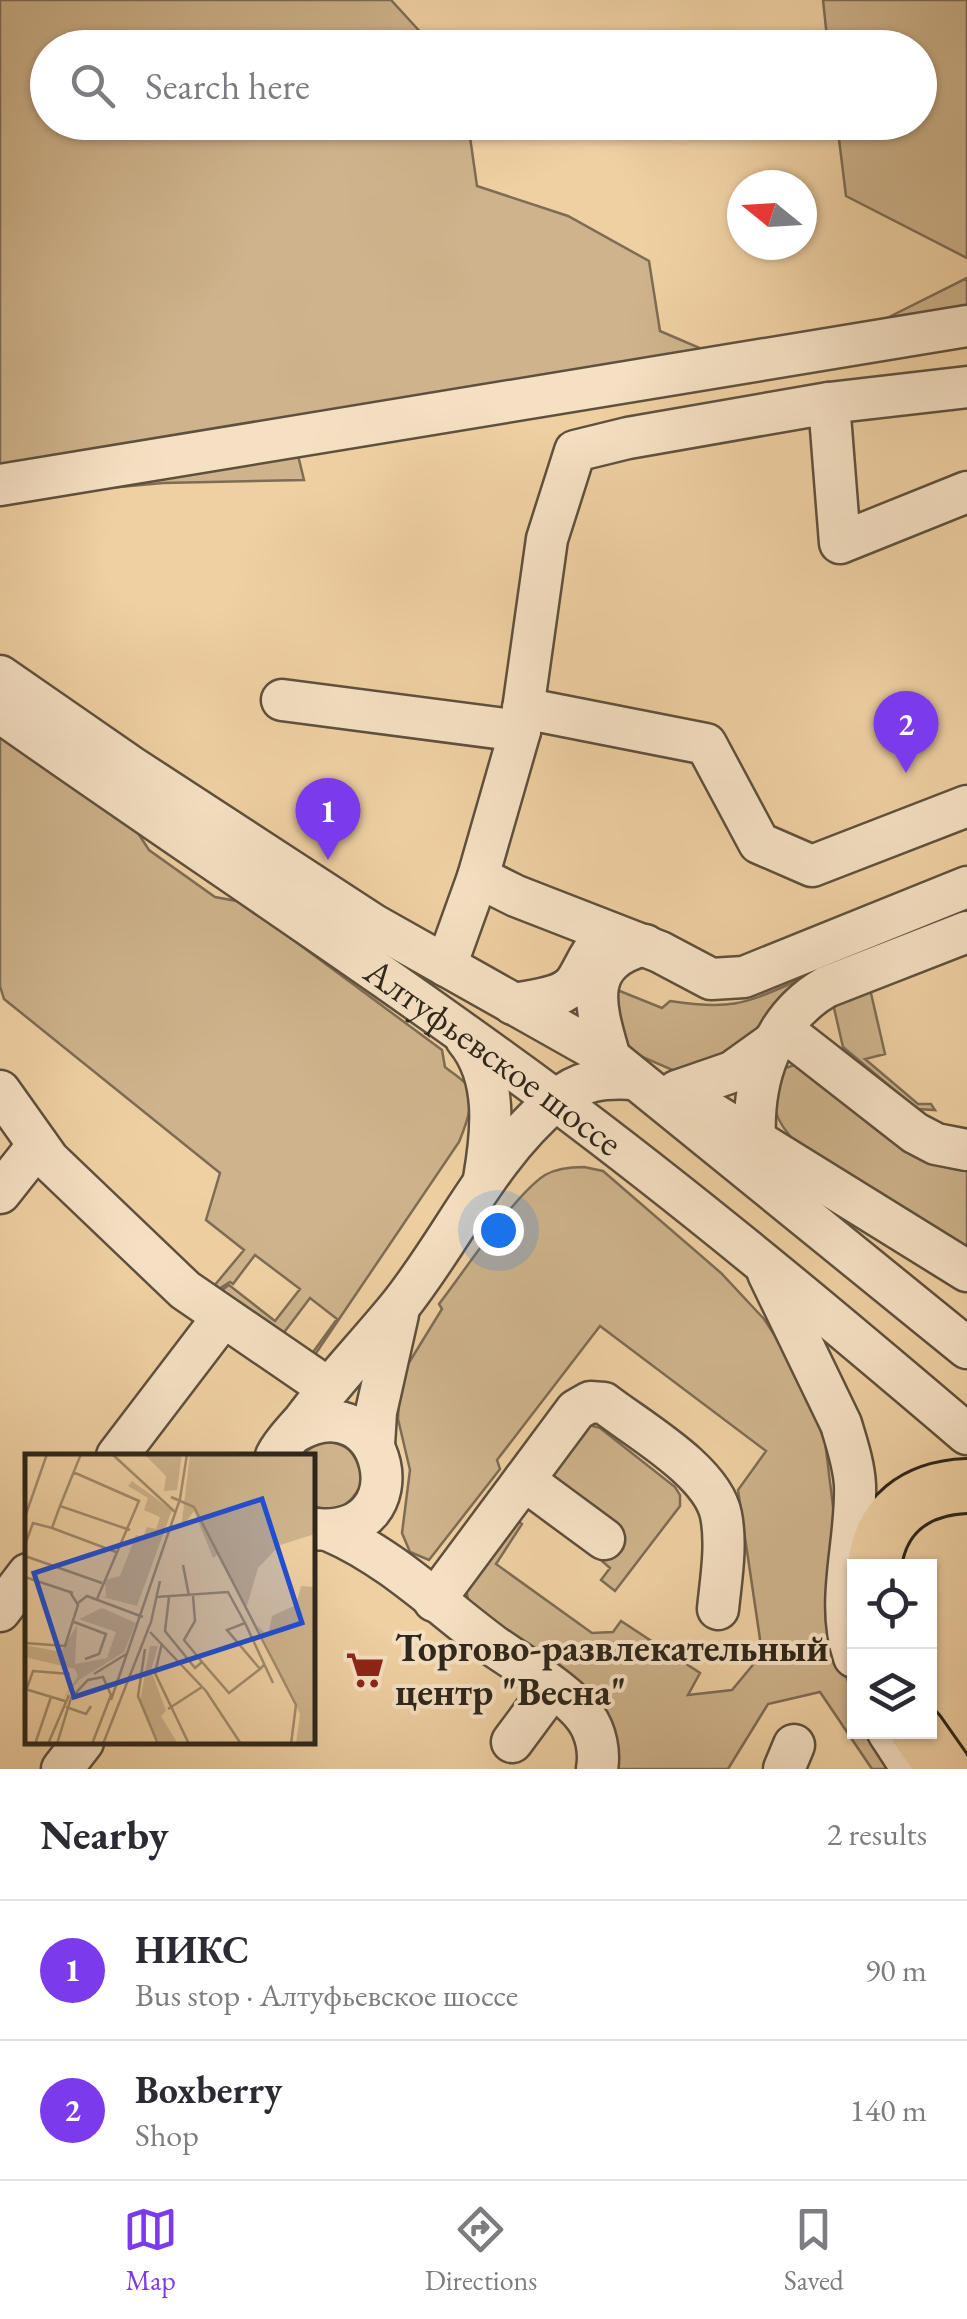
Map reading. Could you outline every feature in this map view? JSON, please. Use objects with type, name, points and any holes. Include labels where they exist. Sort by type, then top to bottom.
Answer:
[{"type":"main road","points":[[875,1559],[887,1524],[906,1503],[932,1490],[967,1486]]},
{"type":"main road","points":[[923,1739],[944,1769]]},
{"type":"street","points":[[0,485],[967,326]]},
{"type":"street","points":[[446,966],[478,878],[521,719],[547,539],[575,452],[628,438],[829,403],[967,386]]},
{"type":"street","points":[[829,403],[840,543],[967,492]]},
{"type":"street","name":"Алтуфьевское шоссе","points":[[0,676],[311,886],[622,1068],[967,1348]]},
{"type":"street","points":[[282,700],[521,719],[706,744],[759,843],[812,866],[967,806]]},
{"type":"street","name":"Алтуфьевское шоссе","points":[[0,712],[556,1100],[762,1260],[967,1434]]},
{"type":"street","points":[[478,878],[630,940],[711,979],[744,978],[967,886]]},
{"type":"street","points":[[677,1091],[732,1072],[777,1037],[808,997],[826,987],[967,932]]},
{"type":"street","points":[[514,1004],[554,996],[574,984],[600,942],[630,940]]},
{"type":"street","points":[[622,1068],[595,1002],[605,967],[625,950],[630,940]]},
{"type":"street","points":[[457,1029],[478,1053],[486,1082],[490,1142],[484,1179]]},
{"type":"street","points":[[755,1140],[758,1082],[777,1037]]},
{"type":"street","points":[[777,1037],[916,1133],[936,1144],[967,1150]]},
{"type":"street","points":[[286,1444],[328,1388],[400,1305],[484,1179],[556,1100],[584,1081],[606,1078],[622,1068],[642,1070],[967,1272]]},
{"type":"street","points":[[0,1092],[50,1160],[185,1290],[328,1388]]},
{"type":"street","points":[[0,1193],[38,1144]]},
{"type":"street","points":[[762,1260],[819,1376],[849,1450],[855,1484],[846,1594],[851,1649]]},
{"type":"street","points":[[388,1564],[379,1497],[382,1470],[374,1445],[380,1395],[400,1305]]},
{"type":"street","points":[[119,1454],[223,1317]]},
{"type":"street","points":[[434,1601],[576,1410],[590,1402],[604,1403],[700,1476],[715,1497],[722,1517],[718,1610]]},
{"type":"street","points":[[286,1444],[322,1421],[337,1421],[352,1426],[374,1445]]},
{"type":"street","points":[[524,1480],[604,1539]]},
{"type":"street","points":[[318,1529],[342,1529],[364,1517],[379,1497]]},
{"type":"street","points":[[318,1529],[355,1542],[388,1564],[552,1688],[586,1718],[600,1752],[597,1769]]},
{"type":"street","points":[[0,1610],[25,1578]]},
{"type":"street","points":[[512,1742],[552,1688]]},
{"type":"street","points":[[893,1739],[912,1769]]},
{"type":"street","points":[[62,1769],[81,1744]]},
{"type":"shaded area","points":[[0,0],[391,0],[418,30],[30,30],[30,140],[470,140],[477,186],[568,216],[649,261],[660,331],[737,364],[290,422],[304,480],[163,483],[0,498]]},
{"type":"shaded area","points":[[823,0],[967,0],[967,258],[846,196],[839,140],[937,140],[937,30],[826,30]]},
{"type":"shaded area","points":[[967,278],[967,311],[875,324]]},
{"type":"shaded area","points":[[0,735],[136,830],[149,850],[215,897],[242,902],[442,1050],[445,1067],[469,1090],[469,1113],[459,1142],[310,1362],[308,1359],[337,1319],[310,1298],[279,1339],[218,1293],[229,1285],[275,1321],[300,1289],[255,1255],[233,1284],[230,1282],[217,1290],[214,1286],[244,1250],[206,1220],[220,1173],[4,999],[0,986]]},
{"type":"shaded area","points":[[804,978],[738,1053],[684,1075],[617,1046],[605,985],[662,1008],[670,1001],[739,1003]]},
{"type":"shaded area","points":[[848,989],[870,989],[885,1054],[865,1059],[918,1104],[931,1104],[935,1110],[917,1109],[843,1047],[834,1008]]},
{"type":"shaded area","points":[[801,1063],[898,1145],[943,1167],[967,1171],[967,1262],[791,1137],[779,1120],[774,1093],[779,1070]]},
{"type":"shaded area","points":[[564,1168],[603,1171],[721,1273],[764,1319],[794,1365],[825,1441],[847,1679],[847,1732],[820,1692],[768,1704],[728,1769],[614,1769],[470,1609],[465,1584],[512,1517],[522,1524],[496,1564],[592,1633],[613,1632],[621,1621],[700,1673],[688,1695],[732,1690],[752,1666],[760,1639],[738,1490],[766,1451],[600,1326],[497,1460],[500,1469],[429,1560],[410,1552],[402,1533],[410,1470],[398,1419],[402,1374],[442,1309],[439,1304],[490,1235],[533,1185]]},
{"type":"shaded area","points":[[589,1425],[600,1428],[680,1495],[680,1506],[615,1591],[601,1580],[610,1568],[602,1561],[623,1530],[553,1476],[552,1466]]},
{"type":"shaded area","points":[[321,1441],[349,1450],[364,1476],[346,1504],[331,1509],[315,1507],[315,1454],[303,1454]]},
{"type":"shaded area","points":[[852,1739],[870,1739],[888,1769],[872,1769]]},
{"type":"place","name":"Boxberry","points":[[906,773]]},
{"type":"place","name":"НИКС","points":[[328,860]]},
{"type":"place","name":"Торгово-развлекательный центр \"Весна\"","points":[[365,1670]]}]
